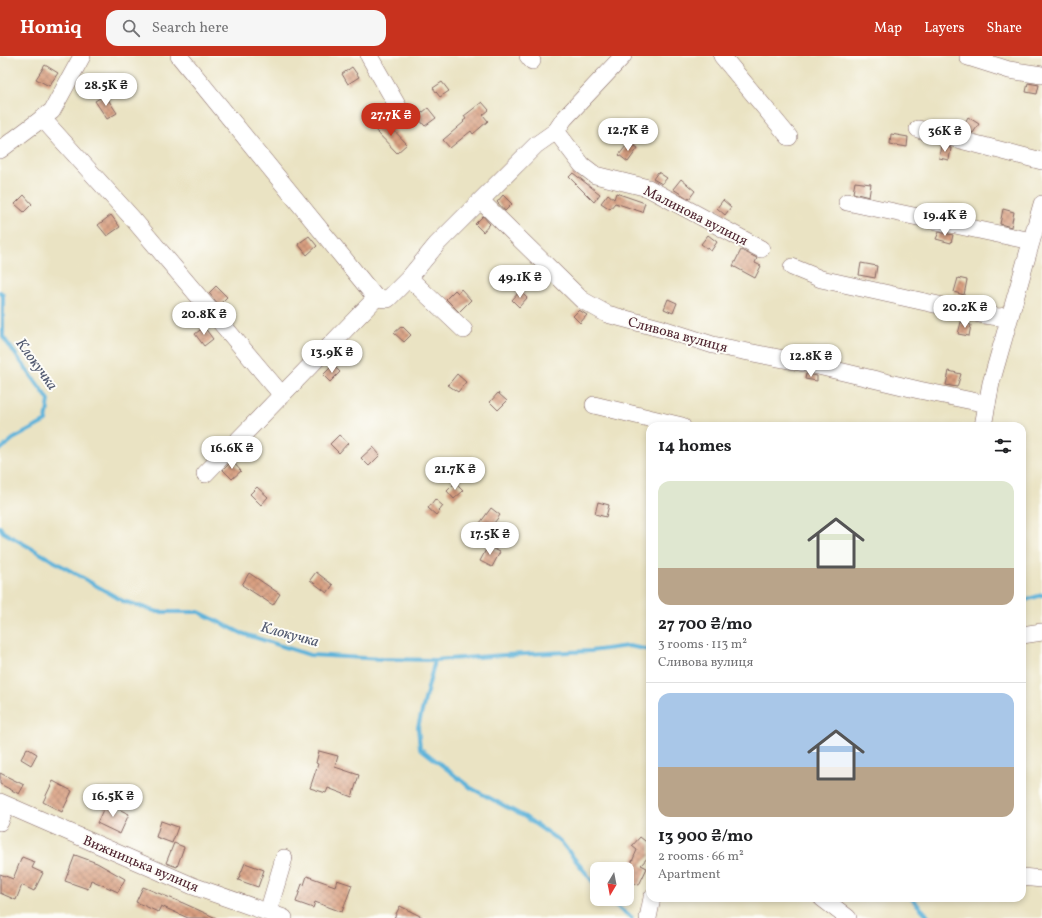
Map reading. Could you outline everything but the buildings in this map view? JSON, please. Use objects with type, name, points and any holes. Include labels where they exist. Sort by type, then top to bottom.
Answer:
[{"type":"street","points":[[0,150],[52,110],[82,56]]},
{"type":"street","points":[[179,56],[376,298],[388,299],[410,278],[437,244],[536,144],[556,131],[564,119],[623,56]]},
{"type":"street","points":[[369,56],[401,112]]},
{"type":"street","points":[[722,56],[789,137]]},
{"type":"street","points":[[968,58],[1009,70],[1042,75]]},
{"type":"street","points":[[42,118],[133,219],[282,395]]},
{"type":"street","points":[[918,129],[1042,161]]},
{"type":"street","name":"Малинова вулиця","points":[[556,131],[582,165],[595,175],[648,188],[761,248]]},
{"type":"street","name":"Сливова вулиця","points":[[481,201],[582,300],[607,314],[663,329],[713,345],[807,363],[919,390],[986,404]]},
{"type":"street","points":[[847,202],[1036,232]]},
{"type":"street","points":[[984,422],[986,404],[1010,316],[1036,232],[1042,204]]},
{"type":"street","points":[[792,267],[821,279],[984,316],[1010,316]]},
{"type":"street","points":[[410,278],[464,330]]},
{"type":"street","points":[[205,474],[376,298]]},
{"type":"street","points":[[594,405],[665,422]]},
{"type":"street","points":[[1026,634],[1042,632]]},
{"type":"street","points":[[0,822],[3,804]]},
{"type":"street","name":"Вижницька вулиця","points":[[3,804],[193,886],[276,915]]},
{"type":"street","points":[[276,915],[284,858]]},
{"type":"street","points":[[1026,877],[1042,879]]},
{"type":"street","points":[[650,917],[652,902]]},
{"type":"street","points":[[827,902],[848,918]]},
{"type":"waterway","name":"Клокучка","points":[[0,292],[3,294],[3,337],[49,400],[46,421],[13,439],[0,450]]},
{"type":"waterway","name":"Клокучка","points":[[0,527],[3,532],[123,601],[158,612],[199,612],[241,633],[310,655],[435,660],[591,651],[628,646],[646,649]]},
{"type":"waterway","points":[[1026,600],[1042,595]]},
{"type":"waterway","points":[[435,660],[418,727],[420,748],[471,788],[525,817],[561,842],[590,878]]},
{"type":"waterway","name":"Клокучка","points":[[915,902],[930,918]]},
{"type":"waterway","points":[[616,906],[632,918]]}]
